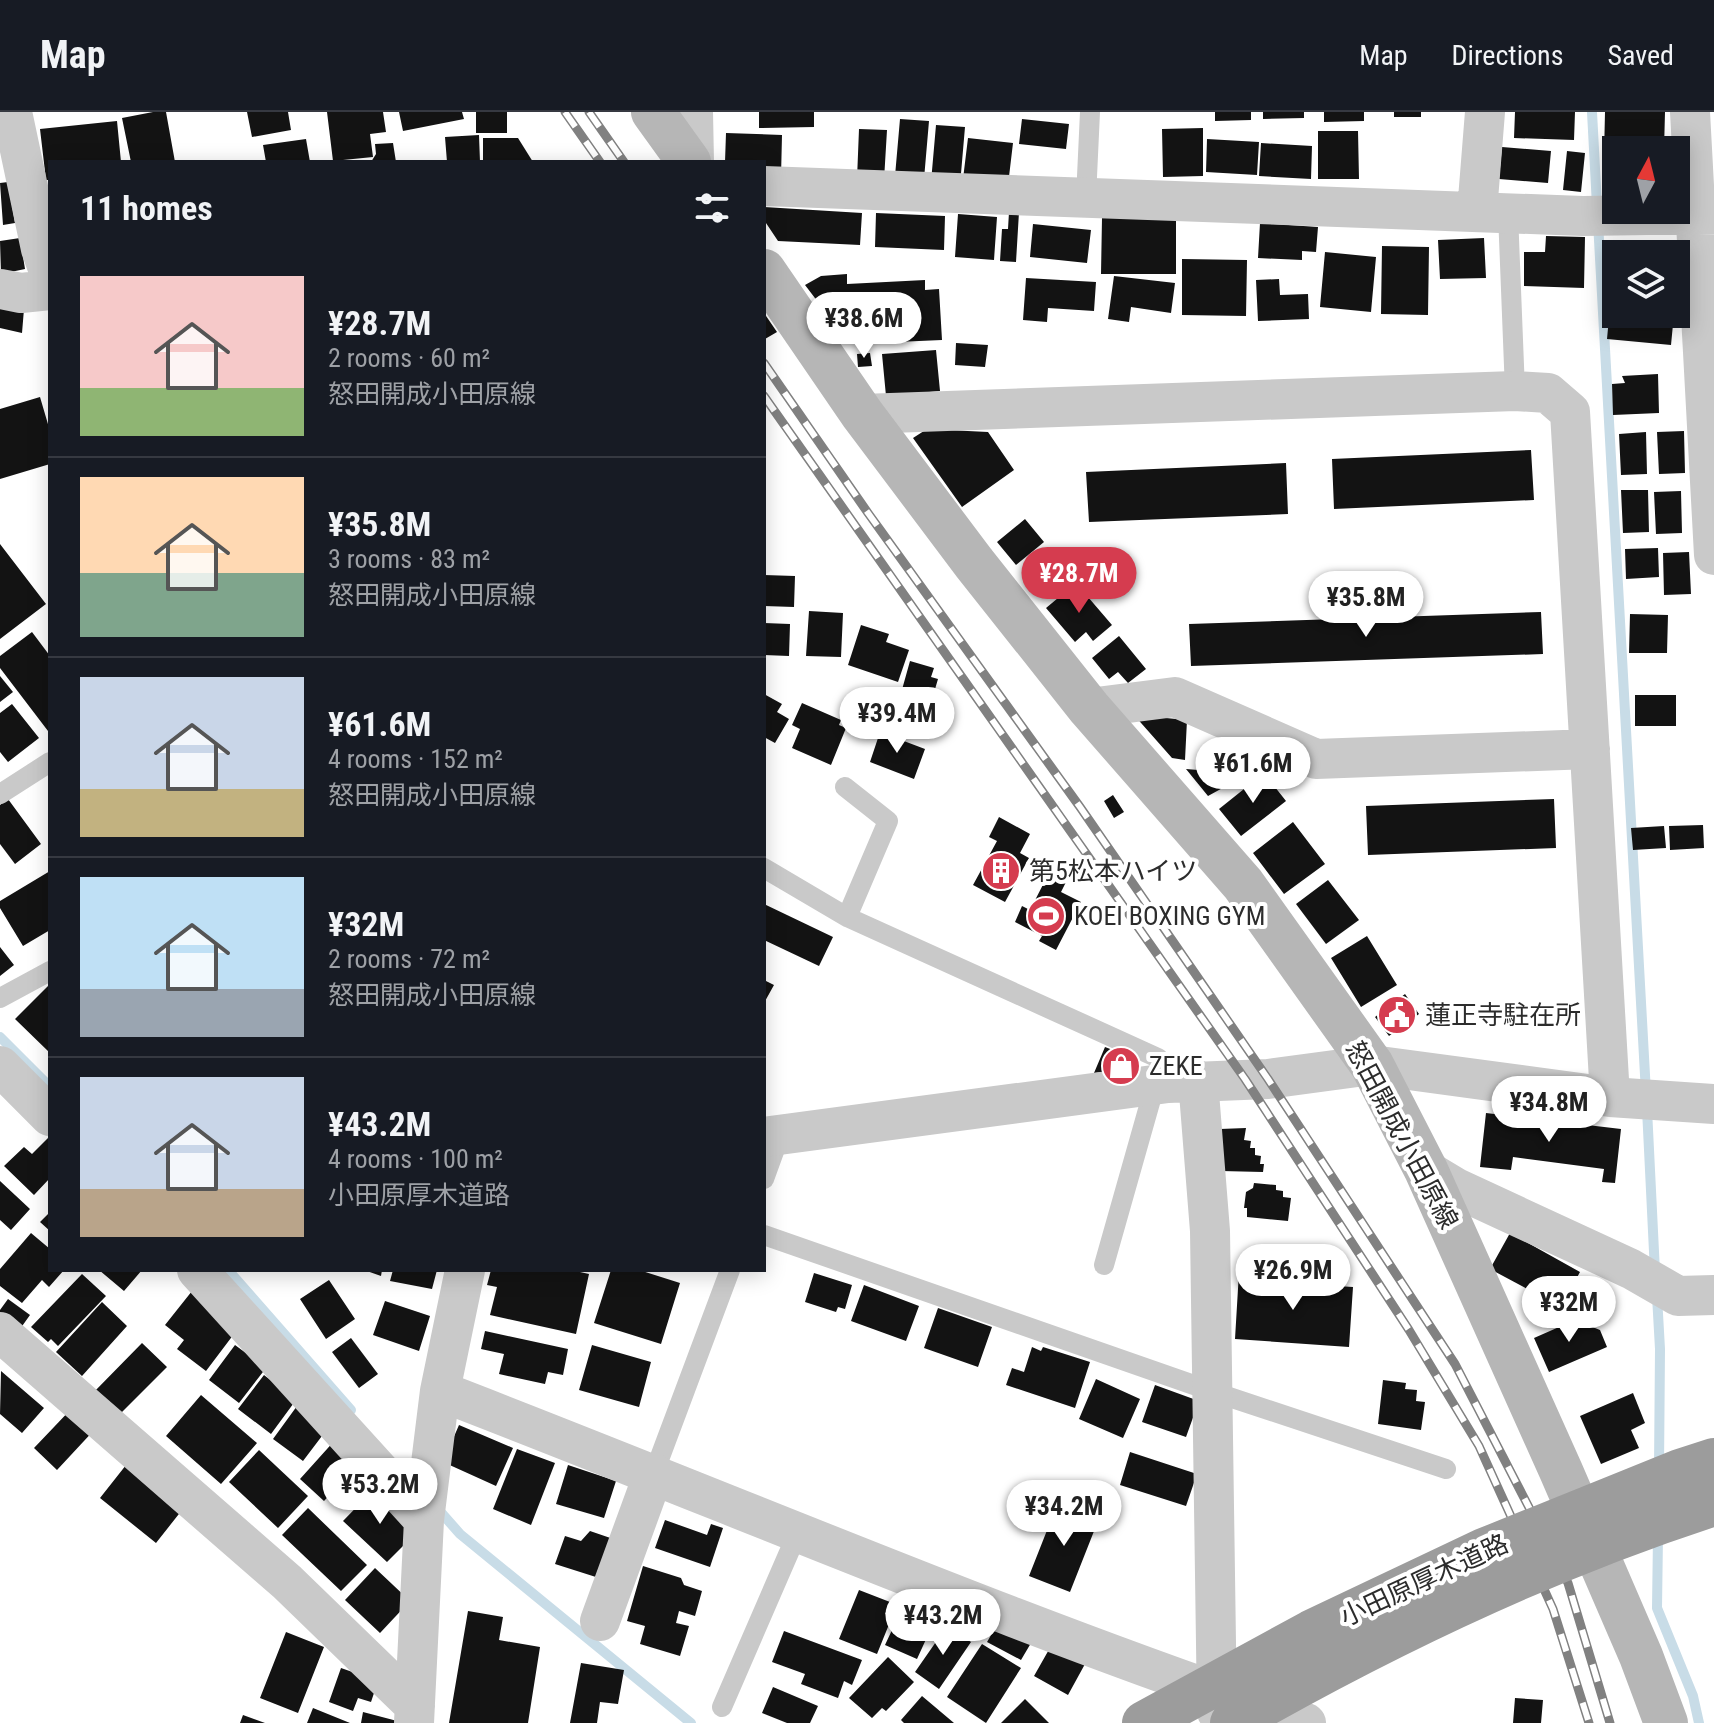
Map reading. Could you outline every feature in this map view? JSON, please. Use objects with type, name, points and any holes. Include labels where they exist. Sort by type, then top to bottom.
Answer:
[{"type":"highway","name":"小田原厚木道路","points":[[1144,1723],[1311,1632],[1484,1550],[1714,1460]]},
{"type":"highway","name":"小田原厚木道路","points":[[1222,1713],[1312,1677],[1512,1581],[1714,1504]]},
{"type":"main road","points":[[653,112],[689,160]]},
{"type":"main road","name":"怒田開成小田原線","points":[[766,274],[862,414],[974,563],[1089,708],[1243,884],[1372,1065],[1426,1170],[1561,1471],[1641,1656],[1666,1723]]},
{"type":"street","points":[[12,112],[41,249],[48,268]]},
{"type":"street","points":[[691,160],[693,112]]},
{"type":"street","points":[[1485,112],[1493,212]]},
{"type":"street","points":[[1690,112],[1704,214],[1714,555]]},
{"type":"street","points":[[766,186],[1597,216],[1704,214]]},
{"type":"street","points":[[0,289],[21,293],[48,290]]},
{"type":"street","points":[[862,414],[1515,391],[1548,393],[1570,412],[1610,1097]]},
{"type":"street","points":[[1089,708],[1175,697],[1316,759],[1590,749]]},
{"type":"street","points":[[772,1136],[1174,1083],[1268,1079],[1372,1065],[1610,1097],[1714,1104]]},
{"type":"street","points":[[0,1066],[48,1114]]},
{"type":"street","points":[[1174,1083],[1210,1231],[1222,1713]]},
{"type":"street","points":[[1426,1170],[1456,1188],[1631,1269],[1696,1295]]},
{"type":"street","points":[[199,1272],[424,1520]]},
{"type":"street","points":[[414,1714],[424,1520],[440,1391],[465,1272]]},
{"type":"street","points":[[0,1332],[287,1582],[414,1714]]},
{"type":"street","points":[[440,1391],[654,1473],[1222,1713],[1306,1723]]},
{"type":"street","points":[[600,1621],[654,1473]]},
{"type":"lane","points":[[1086,198],[1090,112]]},
{"type":"lane","points":[[1493,212],[1515,391]]},
{"type":"lane","points":[[0,794],[48,763]]},
{"type":"lane","points":[[845,787],[888,821],[847,917]]},
{"type":"lane","points":[[766,869],[847,917],[1158,1058],[1174,1083],[1104,1265]]},
{"type":"lane","points":[[0,998],[48,972]]},
{"type":"lane","points":[[766,1168],[772,1136]]},
{"type":"lane","points":[[766,1236],[1214,1392],[1446,1469]]},
{"type":"lane","points":[[654,1473],[729,1272]]},
{"type":"lane","points":[[722,1707],[797,1534]]},
{"type":"building","points":[[166,112],[175,160],[131,160],[122,118]]},
{"type":"building","points":[[247,112],[288,112],[291,130],[252,137]]},
{"type":"building","points":[[327,112],[383,112],[386,132],[370,134],[373,157],[333,160]]},
{"type":"building","points":[[399,112],[462,112],[464,119],[403,131]]},
{"type":"building","points":[[476,112],[507,112],[507,133],[476,133]]},
{"type":"building","points":[[759,112],[814,112],[814,127],[759,128]]},
{"type":"building","points":[[1215,112],[1251,112],[1251,120],[1215,121]]},
{"type":"building","points":[[1263,112],[1304,112],[1304,118],[1263,119]]},
{"type":"building","points":[[1324,112],[1364,112],[1364,121],[1324,122]]},
{"type":"building","points":[[1394,112],[1421,112],[1421,117],[1394,117]]},
{"type":"building","points":[[1515,112],[1575,112],[1574,140],[1514,138]]},
{"type":"building","points":[[1605,112],[1665,112],[1664,136],[1604,136]]},
{"type":"building","points":[[900,119],[929,121],[924,179],[895,176]]},
{"type":"building","points":[[1022,119],[1069,124],[1066,149],[1019,144]]},
{"type":"building","points":[[117,121],[121,160],[48,160],[46,180],[40,129]]},
{"type":"building","points":[[936,125],[965,127],[960,185],[931,182]]},
{"type":"building","points":[[1203,128],[1203,176],[1163,177],[1162,129]]},
{"type":"building","points":[[859,129],[887,130],[884,180],[857,179]]},
{"type":"building","points":[[1318,131],[1358,131],[1359,179],[1318,179]]},
{"type":"building","points":[[726,133],[782,135],[781,177],[766,177],[766,160],[725,160]]},
{"type":"building","points":[[479,135],[480,160],[447,160],[445,137]]},
{"type":"building","points":[[483,138],[518,138],[532,160],[483,160]]},
{"type":"building","points":[[968,138],[1013,143],[1008,185],[963,179]]},
{"type":"building","points":[[306,139],[310,160],[266,160],[263,145]]},
{"type":"building","points":[[1207,139],[1259,142],[1257,175],[1206,172]]},
{"type":"building","points":[[393,143],[396,160],[372,160],[376,154],[375,144]]},
{"type":"building","points":[[1261,143],[1312,146],[1311,179],[1259,176]]},
{"type":"building","points":[[1502,147],[1551,151],[1548,183],[1499,179]]},
{"type":"building","points":[[1567,151],[1585,153],[1581,192],[1563,190]]},
{"type":"building","points":[[8,182],[15,223],[3,225],[0,183]]},
{"type":"building","points":[[766,207],[862,213],[860,245],[778,241],[766,223]]},
{"type":"building","points":[[1009,212],[1019,212],[1016,262],[1000,261],[1002,229],[1008,229]]},
{"type":"building","points":[[876,213],[945,216],[944,250],[875,247]]},
{"type":"building","points":[[958,214],[997,217],[994,260],[955,257]]},
{"type":"building","points":[[1102,218],[1176,218],[1176,274],[1101,274]]},
{"type":"building","points":[[1260,223],[1318,227],[1316,252],[1302,251],[1302,260],[1258,258]]},
{"type":"building","points":[[1033,224],[1091,230],[1087,263],[1030,257]]},
{"type":"building","points":[[1546,236],[1585,237],[1584,288],[1524,286],[1524,252],[1545,252]]},
{"type":"building","points":[[20,238],[25,269],[1,274],[0,241]]},
{"type":"building","points":[[1484,238],[1486,278],[1440,279],[1438,240]]},
{"type":"building","points":[[1382,246],[1429,247],[1428,315],[1381,314]]},
{"type":"building","points":[[1325,252],[1376,257],[1371,312],[1320,307]]},
{"type":"building","points":[[1182,259],[1247,260],[1246,316],[1182,315]]},
{"type":"building","points":[[847,274],[847,284],[925,280],[925,290],[939,289],[942,340],[850,344],[805,285],[821,276]]},
{"type":"building","points":[[1114,276],[1175,283],[1171,313],[1131,307],[1129,322],[1108,319]]},
{"type":"building","points":[[1026,278],[1096,282],[1094,311],[1048,308],[1047,322],[1023,320]]},
{"type":"building","points":[[1279,279],[1280,295],[1308,294],[1309,319],[1258,321],[1256,280]]},
{"type":"building","points":[[0,305],[24,309],[22,333],[0,328]]},
{"type":"building","points":[[766,316],[777,332],[766,338]]},
{"type":"building","points":[[1608,328],[1673,328],[1671,345],[1607,339]]},
{"type":"building","points":[[956,343],[988,345],[985,367],[955,365]]},
{"type":"building","points":[[936,350],[940,391],[886,396],[882,354]]},
{"type":"building","points":[[870,353],[872,366],[858,367],[857,354]]},
{"type":"building","points":[[1658,374],[1659,413],[1613,415],[1612,384],[1625,383],[1622,376]]},
{"type":"building","points":[[40,397],[48,424],[48,465],[0,479],[0,409]]},
{"type":"building","points":[[927,429],[988,432],[1014,470],[962,507],[913,438]]},
{"type":"building","points":[[1684,431],[1685,473],[1659,474],[1657,432]]},
{"type":"building","points":[[1646,432],[1647,474],[1621,475],[1619,434]]},
{"type":"building","points":[[1531,450],[1534,500],[1334,509],[1332,459]]},
{"type":"building","points":[[1286,463],[1288,514],[1089,522],[1086,472]]},
{"type":"building","points":[[1621,490],[1648,490],[1649,532],[1623,533]]},
{"type":"building","points":[[1681,491],[1682,533],[1656,534],[1654,492]]},
{"type":"building","points":[[1025,519],[1044,542],[1016,565],[997,542]]},
{"type":"building","points":[[0,544],[46,604],[0,639]]},
{"type":"building","points":[[1658,548],[1659,577],[1626,579],[1625,549]]},
{"type":"building","points":[[1689,552],[1691,594],[1664,595],[1663,553]]},
{"type":"building","points":[[766,575],[795,576],[794,607],[766,606]]},
{"type":"building","points":[[1076,583],[1112,625],[1093,641],[1086,632],[1075,642],[1046,608]]},
{"type":"building","points":[[809,611],[843,613],[841,657],[806,656]]},
{"type":"building","points":[[1541,612],[1543,654],[1191,666],[1189,624]]},
{"type":"building","points":[[1630,614],[1668,615],[1667,653],[1629,653]]},
{"type":"building","points":[[766,623],[790,624],[789,656],[766,655]]},
{"type":"building","points":[[861,625],[889,634],[886,642],[909,650],[898,682],[848,665]]},
{"type":"building","points":[[32,632],[48,653],[48,731],[0,668],[0,656]]},
{"type":"building","points":[[1119,636],[1146,669],[1128,683],[1118,672],[1109,679],[1092,658]]},
{"type":"building","points":[[910,661],[934,668],[931,677],[938,679],[928,713],[898,704]]},
{"type":"building","points":[[0,676],[13,692],[0,702]]},
{"type":"building","points":[[766,695],[782,704],[777,712],[789,719],[775,743],[766,738]]},
{"type":"building","points":[[1635,695],[1676,695],[1676,726],[1635,726]]},
{"type":"building","points":[[802,703],[841,720],[839,725],[846,728],[831,765],[792,748],[800,729],[792,725]]},
{"type":"building","points":[[12,704],[39,738],[8,762],[0,752],[0,713]]},
{"type":"building","points":[[1134,715],[1187,720],[1185,760],[1172,758]]},
{"type":"building","points":[[880,732],[925,749],[914,779],[870,762]]},
{"type":"building","points":[[1186,769],[1248,774],[1208,796]]},
{"type":"building","points":[[1264,773],[1286,801],[1241,836],[1219,809]]},
{"type":"building","points":[[1113,795],[1124,812],[1114,818],[1104,801]]},
{"type":"building","points":[[8,799],[41,844],[15,864],[0,844],[0,805]]},
{"type":"building","points":[[1554,799],[1556,848],[1368,855],[1366,806]]},
{"type":"building","name":"第5松本ハイツ","points":[[999,817],[1030,834],[1020,853],[1029,858],[1005,902],[973,885],[997,841],[989,837]]},
{"type":"building","points":[[1293,822],[1325,864],[1284,894],[1253,853]]},
{"type":"building","points":[[1703,825],[1704,848],[1670,850],[1669,826]]},
{"type":"building","points":[[1664,826],[1666,848],[1633,850],[1631,828]]},
{"type":"building","name":"KOEI BOXING GYM","points":[[1050,871],[1067,880],[1061,892],[1081,902],[1056,950],[1039,941],[1042,936],[1015,922],[1022,906],[1030,910]]},
{"type":"building","points":[[48,872],[48,931],[23,946],[0,908],[0,901]]},
{"type":"building","points":[[1328,880],[1359,920],[1326,944],[1296,904]]},
{"type":"building","points":[[766,905],[833,937],[819,966],[766,941]]},
{"type":"building","points":[[1367,936],[1397,985],[1361,1007],[1331,958]]},
{"type":"building","points":[[0,947],[14,965],[0,976]]},
{"type":"building","points":[[766,981],[774,985],[766,999]]},
{"type":"building","points":[[48,986],[48,1051],[15,1019]]},
{"type":"building","name":"蓮正寺駐在所","points":[[1405,994],[1419,1014],[1389,1036],[1375,1017]]},
{"type":"building","points":[[1105,1047],[1139,1060],[1137,1068],[1094,1073]]},
{"type":"building","points":[[1486,1113],[1621,1129],[1615,1183],[1602,1182],[1604,1169],[1513,1157],[1511,1170],[1480,1167]]},
{"type":"building","points":[[1246,1128],[1244,1140],[1251,1141],[1250,1148],[1255,1148],[1255,1155],[1261,1156],[1263,1172],[1221,1171],[1220,1129]]},
{"type":"building","points":[[48,1138],[48,1180],[34,1195],[4,1166],[24,1147],[32,1154]]},
{"type":"building","points":[[0,1181],[30,1209],[11,1230],[0,1220]]},
{"type":"building","points":[[1254,1183],[1276,1185],[1276,1190],[1283,1191],[1283,1197],[1291,1198],[1288,1221],[1247,1217],[1247,1208],[1244,1208],[1246,1192],[1253,1188]]},
{"type":"building","points":[[48,1214],[48,1229],[40,1222]]},
{"type":"building","points":[[31,1233],[48,1247],[48,1272],[62,1272],[49,1287],[42,1280],[22,1303],[0,1286],[0,1269]]},
{"type":"building","points":[[1510,1233],[1580,1272],[1561,1307],[1490,1269]]},
{"type":"building","points":[[101,1272],[140,1272],[124,1291]]},
{"type":"building","points":[[392,1272],[436,1272],[432,1289],[390,1281]]},
{"type":"building","points":[[490,1272],[589,1274],[576,1334],[490,1315],[497,1287],[487,1285]]},
{"type":"building","points":[[610,1272],[645,1272],[680,1283],[661,1344],[594,1323]]},
{"type":"building","points":[[1239,1272],[1260,1273],[1259,1281],[1353,1287],[1349,1347],[1235,1339]]},
{"type":"building","points":[[814,1273],[852,1285],[845,1309],[838,1307],[836,1312],[805,1302]]},
{"type":"building","points":[[82,1274],[106,1296],[58,1346],[51,1339],[48,1342],[31,1327]]},
{"type":"building","points":[[329,1280],[355,1319],[326,1339],[300,1299]]},
{"type":"building","points":[[864,1285],[919,1306],[906,1341],[851,1321]]},
{"type":"building","points":[[196,1286],[243,1322],[206,1371],[177,1349],[184,1340],[165,1325]]},
{"type":"building","points":[[8,1299],[30,1315],[20,1329],[0,1314]]},
{"type":"building","points":[[385,1301],[430,1316],[419,1351],[373,1335]]},
{"type":"building","points":[[102,1302],[127,1326],[82,1376],[56,1352]]},
{"type":"building","points":[[938,1308],[992,1327],[978,1367],[924,1348]]},
{"type":"building","points":[[1575,1320],[1600,1330],[1607,1347],[1549,1372],[1534,1338]]},
{"type":"building","points":[[485,1331],[568,1349],[563,1375],[548,1372],[545,1384],[499,1374],[504,1354],[481,1349]]},
{"type":"building","points":[[351,1338],[378,1374],[359,1388],[332,1352]]},
{"type":"building","points":[[142,1343],[167,1367],[116,1418],[92,1394]]},
{"type":"building","points":[[235,1345],[266,1368],[239,1403],[209,1380]]},
{"type":"building","points":[[592,1345],[651,1362],[639,1407],[579,1390]]},
{"type":"building","points":[[1032,1347],[1041,1351],[1043,1347],[1090,1362],[1075,1408],[1006,1385],[1012,1368],[1024,1372]]},
{"type":"building","points":[[1,1371],[44,1408],[22,1433],[0,1414]]},
{"type":"building","points":[[264,1375],[296,1400],[271,1434],[238,1409]]},
{"type":"building","points":[[1096,1379],[1140,1399],[1123,1438],[1079,1419]]},
{"type":"building","points":[[1383,1380],[1406,1383],[1405,1389],[1417,1390],[1416,1401],[1425,1402],[1421,1430],[1378,1424]]},
{"type":"building","points":[[1155,1385],[1199,1401],[1186,1437],[1142,1422]]},
{"type":"building","points":[[1633,1393],[1645,1423],[1631,1430],[1639,1448],[1601,1464],[1580,1416]]},
{"type":"building","points":[[201,1395],[257,1443],[221,1484],[166,1436]]},
{"type":"building","points":[[74,1406],[97,1427],[57,1470],[34,1448]]},
{"type":"building","points":[[297,1406],[328,1428],[303,1461],[273,1439]]},
{"type":"building","points":[[459,1425],[513,1448],[496,1486],[443,1462]]},
{"type":"building","points":[[336,1439],[361,1461],[324,1501],[300,1479]]},
{"type":"building","points":[[517,1449],[555,1463],[531,1525],[493,1509]]},
{"type":"building","points":[[259,1450],[308,1496],[278,1528],[229,1482]]},
{"type":"building","points":[[1130,1452],[1197,1474],[1186,1506],[1120,1485]]},
{"type":"building","points":[[130,1460],[186,1505],[156,1543],[100,1498]]},
{"type":"building","points":[[568,1465],[616,1481],[604,1518],[556,1504]]},
{"type":"building","points":[[374,1489],[418,1531],[387,1562],[343,1521]]},
{"type":"building","points":[[1057,1505],[1098,1521],[1070,1592],[1029,1576]]},
{"type":"building","points":[[308,1508],[367,1565],[341,1591],[282,1535]]},
{"type":"building","points":[[665,1520],[707,1535],[711,1524],[723,1528],[710,1567],[655,1548]]},
{"type":"building","points":[[590,1531],[625,1543],[599,1578],[555,1564],[565,1536],[581,1541]]},
{"type":"building","points":[[643,1566],[681,1578],[684,1585],[702,1591],[695,1616],[679,1611],[676,1623],[689,1626],[680,1656],[640,1644],[645,1626],[627,1621]]},
{"type":"building","points":[[375,1568],[410,1601],[380,1633],[345,1600]]},
{"type":"building","points":[[859,1590],[890,1602],[885,1614],[892,1617],[877,1654],[839,1639]]},
{"type":"building","points":[[468,1611],[503,1617],[499,1640],[540,1647],[528,1723],[449,1723]]},
{"type":"building","points":[[911,1614],[933,1624],[917,1659],[885,1645],[899,1615],[908,1620]]},
{"type":"building","points":[[997,1625],[1031,1643],[1021,1660],[987,1642]]},
{"type":"building","points":[[947,1626],[971,1642],[939,1689],[915,1672]]},
{"type":"building","points":[[784,1631],[862,1660],[852,1685],[844,1681],[838,1698],[801,1684],[805,1674],[772,1662]]},
{"type":"building","points":[[286,1632],[324,1647],[298,1713],[260,1698]]},
{"type":"building","points":[[982,1644],[1021,1668],[986,1723],[947,1697]]},
{"type":"building","points":[[1051,1646],[1085,1664],[1068,1695],[1034,1676]]},
{"type":"building","points":[[888,1657],[914,1682],[886,1711],[882,1708],[872,1718],[849,1698]]},
{"type":"building","points":[[581,1663],[624,1670],[618,1704],[600,1702],[597,1723],[570,1723]]},
{"type":"building","points":[[341,1668],[378,1681],[371,1702],[358,1698],[353,1711],[329,1702]]},
{"type":"building","points":[[773,1687],[818,1706],[810,1723],[787,1723],[762,1713]]},
{"type":"building","points":[[922,1696],[954,1723],[904,1723],[901,1720]]},
{"type":"building","points":[[1515,1698],[1543,1700],[1541,1723],[1513,1723]]},
{"type":"building","points":[[1025,1699],[1049,1723],[1001,1723]]},
{"type":"building","points":[[313,1708],[350,1723],[307,1723]]},
{"type":"building","points":[[363,1712],[401,1722],[401,1723],[361,1723]]},
{"type":"building","points":[[243,1715],[265,1723],[240,1723]]},
{"type":"waterway","points":[[1592,112],[1597,206]]},
{"type":"waterway","points":[[1598,222],[1646,1093]]},
{"type":"waterway","points":[[0,1037],[48,1085]]},
{"type":"waterway","points":[[1647,1109],[1655,1272]]},
{"type":"waterway","points":[[230,1272],[351,1410]]},
{"type":"waterway","points":[[1657,1296],[1659,1468]]},
{"type":"waterway","points":[[438,1509],[460,1534],[691,1723]]},
{"type":"waterway","points":[[1658,1536],[1657,1608],[1693,1696],[1699,1723]]},
{"type":"railway","points":[[565,112],[599,160]]},
{"type":"railway","points":[[589,112],[623,160]]},
{"type":"railway","points":[[766,366],[1080,807],[1268,1079],[1455,1364],[1568,1583],[1610,1723]]},
{"type":"railway","points":[[766,399],[1245,1079],[1409,1330],[1479,1446],[1553,1609],[1589,1723]]},
{"type":"place","name":"第5松本ハイツ","points":[[1001,871]]},
{"type":"place","name":"KOEI BOXING GYM","points":[[1046,916]]},
{"type":"place","name":"蓮正寺駐在所","points":[[1397,1015]]},
{"type":"place","name":"ZEKE","points":[[1121,1066]]}]
